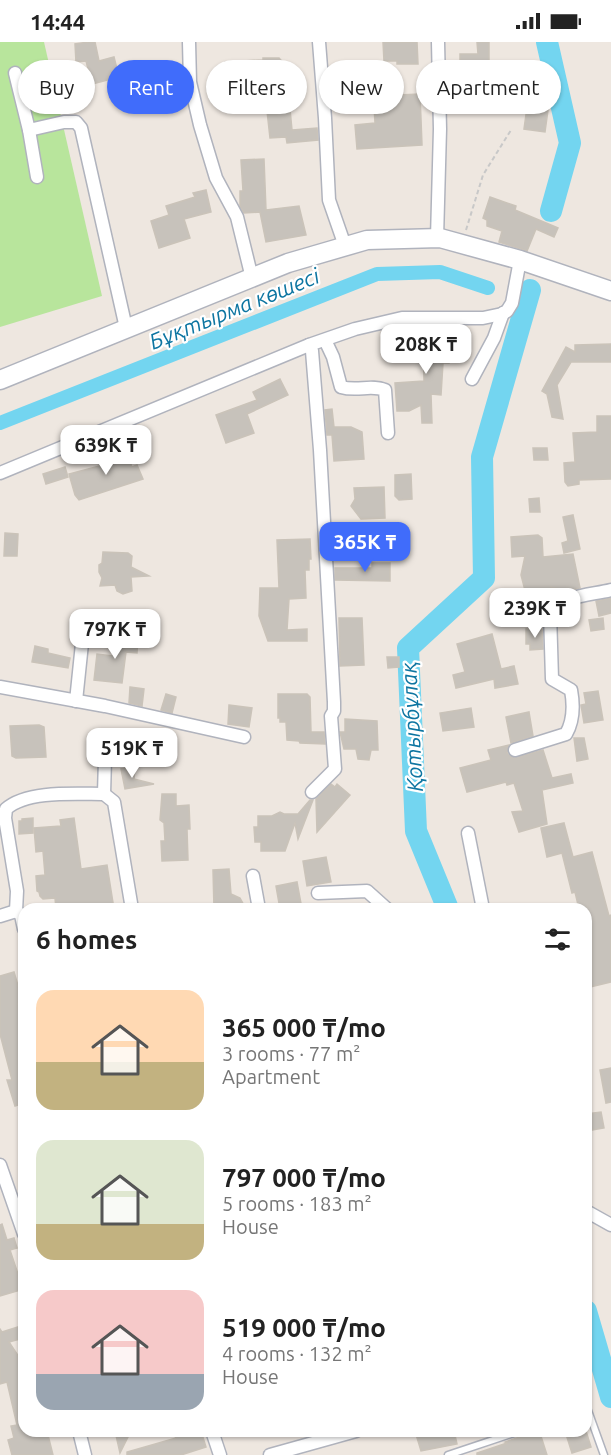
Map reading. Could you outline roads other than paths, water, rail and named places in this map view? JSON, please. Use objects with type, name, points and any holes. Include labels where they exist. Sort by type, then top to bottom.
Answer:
[{"type":"main road","points":[[0,380],[288,263],[367,240],[437,238],[520,260],[611,291]]},
{"type":"street","points":[[189,42],[190,82],[200,125],[216,178],[237,217],[252,278]]},
{"type":"street","points":[[319,42],[326,118],[329,200],[345,246]]},
{"type":"street","points":[[437,238],[440,129],[438,42]]},
{"type":"street","points":[[15,74],[29,130],[37,177]]},
{"type":"street","points":[[29,130],[64,122],[76,122],[81,128],[126,328]]},
{"type":"street","points":[[472,379],[494,338],[503,313],[512,303],[520,260]]},
{"type":"street","points":[[0,473],[309,345],[355,329],[402,318],[483,318],[503,313]]},
{"type":"street","points":[[325,340],[333,357],[341,387],[352,390],[376,386],[384,390],[388,433]]},
{"type":"street","points":[[309,345],[312,351],[320,450],[334,702],[334,711],[331,716],[334,769],[312,792]]},
{"type":"street","points":[[522,612],[554,606],[568,600],[611,590]]},
{"type":"street","points":[[515,750],[566,734],[572,725],[571,690],[552,679],[550,671],[550,613],[554,606]]},
{"type":"street","points":[[76,701],[83,634]]},
{"type":"street","points":[[0,687],[244,737]]},
{"type":"street","points":[[104,794],[105,759]]},
{"type":"street","points":[[0,916],[16,911],[16,891],[5,818],[6,809],[14,802],[30,797],[104,794],[114,802],[131,903]]},
{"type":"street","points":[[468,833],[482,903]]},
{"type":"street","points":[[252,876],[258,903]]},
{"type":"street","points":[[318,893],[368,891],[381,903]]},
{"type":"street","points":[[0,1165],[18,1217]]},
{"type":"street","points":[[592,1214],[611,1225]]},
{"type":"street","points":[[80,1437],[85,1455]]},
{"type":"street","points":[[215,1437],[220,1455]]},
{"type":"street","points":[[270,1455],[312,1450],[341,1437]]},
{"type":"lane","points":[[592,1420],[604,1455]]},
{"type":"lane","points":[[448,1455],[502,1437]]},
{"type":"waterway","name":"Қотырбұлақ","points":[[547,42],[570,143],[551,211]]},
{"type":"waterway","name":"Бұқтырма көшесі","points":[[0,423],[377,274],[440,272],[488,288]]},
{"type":"waterway","name":"Қотырбұлақ","points":[[446,903],[416,831],[408,648],[484,578],[482,457],[530,290]]},
{"type":"waterway","name":"Қотырбұлақ","points":[[592,1332],[611,1397]]}]
